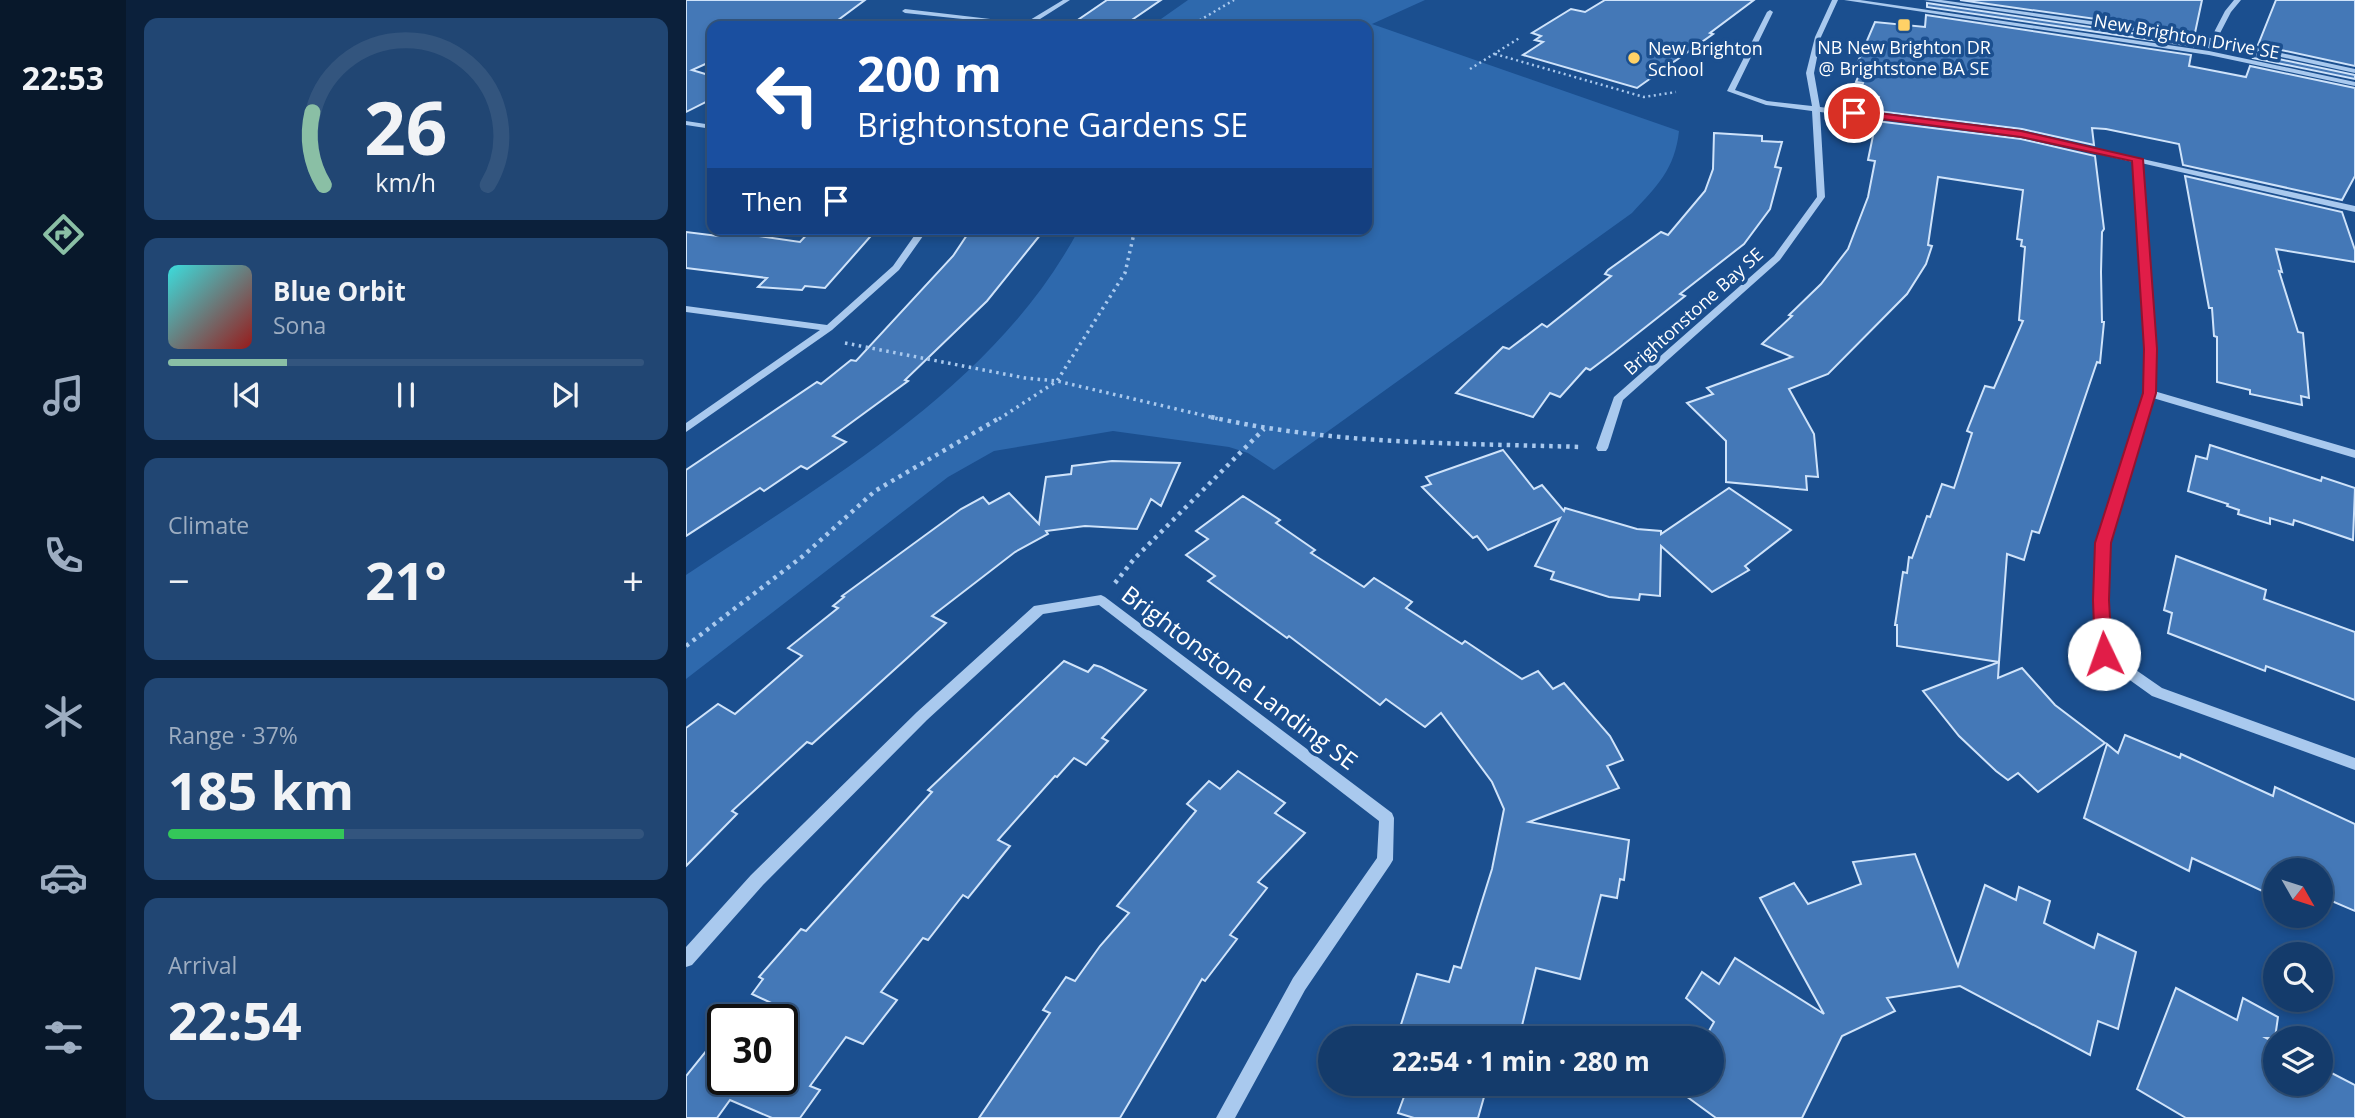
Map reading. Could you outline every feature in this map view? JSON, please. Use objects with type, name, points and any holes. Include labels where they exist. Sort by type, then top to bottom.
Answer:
[{"type":"street","points":[[1033,21],[1067,0]]},
{"type":"street","name":"Brightonstone Bay SE","points":[[1602,448],[1618,399],[1777,257],[1821,197],[1816,108],[1810,73],[1818,37],[1835,0]]},
{"type":"street","name":"New Brighton Drive SE","points":[[1847,0],[2209,53],[2355,84]]},
{"type":"street","name":"New Brighton Drive SE","points":[[1927,0],[2212,40],[2355,71]]},
{"type":"street","points":[[2209,53],[2212,40],[2228,11],[2238,0]]},
{"type":"street","points":[[905,11],[991,21]]},
{"type":"street","points":[[1770,12],[1731,91],[1766,103],[2021,134],[2355,209]]},
{"type":"street","points":[[686,123],[707,126]]},
{"type":"street","points":[[2137,159],[2151,349],[2150,393],[2103,543],[2101,600],[2104,654],[2157,692],[2355,764]]},
{"type":"street","points":[[686,428],[829,328],[896,268],[920,235]]},
{"type":"street","points":[[686,309],[829,328]]},
{"type":"street","points":[[2150,393],[2355,454]]},
{"type":"street","name":"Brightonstone Landing SE","points":[[686,959],[757,880],[912,725],[1039,610],[1101,600],[1387,818],[1385,860],[1299,984],[1225,1118]]},
{"type":"path","points":[[1198,21],[1234,0]]},
{"type":"path","points":[[1470,69],[1521,37]]},
{"type":"path","points":[[1495,54],[1644,97],[1676,92]]},
{"type":"path","points":[[686,646],[803,556],[874,491],[970,437],[1057,381],[1125,273],[1134,235]]},
{"type":"path","points":[[840,342],[1026,378],[1057,381],[1264,429],[1347,439],[1602,448]]},
{"type":"path","points":[[1101,600],[1135,559],[1264,429]]},
{"type":"shaded area","points":[[1188,0],[1425,0],[1372,24],[1372,21],[1158,21]]},
{"type":"shaded area","points":[[1372,24],[1679,131],[1669,167],[1632,213],[1274,470],[1248,453],[1229,447],[1113,431],[994,451],[948,477],[686,679],[686,575],[796,503],[905,425],[955,383],[1002,336],[1044,285],[1075,235],[1372,235]]},
{"type":"building","points":[[686,0],[865,0],[837,21],[707,21],[707,63],[692,70],[707,74],[707,102],[686,112]]},
{"type":"building","points":[[1107,0],[1161,0],[1130,21],[1076,21]]},
{"type":"building","points":[[1605,0],[1754,0],[1710,33],[1713,34],[1637,88],[1523,55],[1543,42],[1535,40],[1541,36],[1532,33],[1571,9],[1585,12]]},
{"type":"building","points":[[1960,0],[2202,0],[2195,33]]},
{"type":"building","points":[[2276,0],[2355,0],[2355,66],[2258,45]]},
{"type":"building","points":[[1927,3],[2193,42],[2193,46],[1927,7]]},
{"type":"building","points":[[1926,15],[2191,55],[2189,66],[2246,77],[2250,66],[2355,88],[2355,176],[2342,200],[2183,165],[2179,144],[2106,129],[2092,128],[2094,145],[2022,129],[1877,111],[1879,97],[1859,93],[1863,83],[1856,82],[1863,65],[1857,64],[1875,22],[1925,27]]},
{"type":"building","points":[[2255,54],[2355,75],[2355,79],[2253,58]]},
{"type":"building","points":[[1876,121],[2021,139],[2095,156],[2104,229],[2101,272],[2104,322],[2100,363],[2097,362],[2039,533],[2032,531],[2024,560],[2007,554],[1999,662],[1897,646],[1895,625],[1903,572],[1907,573],[1909,557],[1912,558],[1942,484],[1954,488],[1972,433],[1967,431],[1985,386],[1994,388],[2023,321],[2019,320],[2025,247],[2021,246],[2022,240],[2017,239],[2023,190],[1938,177],[1928,245],[1932,246],[1926,264],[1907,294],[1828,374],[1789,389],[1814,434],[1818,477],[1806,476],[1807,490],[1726,482],[1726,441],[1687,403],[1713,394],[1707,388],[1792,357],[1762,344],[1821,284],[1848,249],[1868,197],[1875,161],[1868,160]]},
{"type":"building","points":[[1714,133],[1762,136],[1762,141],[1782,142],[1775,167],[1781,168],[1770,209],[1744,244],[1680,294],[1685,296],[1614,352],[1590,370],[1586,368],[1560,397],[1550,393],[1533,417],[1456,393],[1503,347],[1509,349],[1542,324],[1547,327],[1611,276],[1605,274],[1608,270],[1661,232],[1668,235],[1705,191],[1713,169]]},
{"type":"building","points":[[2185,176],[2342,212],[2355,250],[2355,262],[2276,249],[2282,272],[2279,271],[2298,332],[2303,333],[2309,398],[2301,396],[2302,405],[2250,394],[2250,390],[2217,382],[2217,337],[2214,336],[2212,308],[2209,308]]},
{"type":"building","points":[[686,232],[718,236],[753,235],[800,242],[806,235],[872,235],[825,288],[805,286],[802,290],[758,287],[767,278],[686,268]]},
{"type":"building","points":[[967,235],[1040,235],[987,301],[905,380],[908,381],[833,436],[846,442],[807,469],[801,466],[764,491],[760,488],[686,536],[686,470],[817,382],[821,384],[851,360],[856,361],[953,256]]},
{"type":"building","points":[[2210,445],[2321,481],[2322,477],[2355,488],[2353,540],[2294,520],[2293,525],[2270,518],[2270,524],[2238,514],[2239,510],[2227,506],[2228,504],[2188,491],[2196,456],[2207,459]]},
{"type":"building","points":[[1503,450],[1534,489],[1542,485],[1564,511],[1565,508],[1637,529],[1661,531],[1661,534],[1729,488],[1791,530],[1745,566],[1749,570],[1712,592],[1661,546],[1660,596],[1640,594],[1639,600],[1609,597],[1551,579],[1554,572],[1535,566],[1560,518],[1488,550],[1477,536],[1473,538],[1422,487],[1431,484],[1426,477]]},
{"type":"building","points":[[1112,461],[1180,463],[1161,506],[1151,499],[1137,529],[1085,526],[1046,531],[1048,534],[1015,552],[932,616],[946,623],[812,744],[807,742],[732,811],[737,814],[686,866],[686,728],[718,704],[735,714],[802,656],[788,648],[838,608],[833,606],[844,597],[842,596],[961,509],[983,497],[989,504],[1009,493],[1039,524],[1046,477],[1071,474],[1072,466]]},
{"type":"building","points":[[1243,496],[1280,520],[1276,523],[1315,550],[1311,553],[1364,587],[1374,578],[1412,602],[1406,608],[1462,644],[1465,641],[1522,679],[1538,671],[1553,689],[1564,683],[1610,736],[1623,760],[1607,766],[1619,788],[1529,822],[1629,840],[1624,880],[1620,879],[1617,898],[1601,895],[1580,979],[1536,968],[1522,1026],[1401,1026],[1417,974],[1449,982],[1454,966],[1461,968],[1492,869],[1504,809],[1492,782],[1441,713],[1425,727],[1386,699],[1380,705],[1289,636],[1287,638],[1208,581],[1215,576],[1186,555],[1208,539],[1196,531]]},
{"type":"building","points":[[2176,556],[2266,590],[2264,599],[2355,632],[2355,700],[2266,666],[2265,671],[2168,633],[2172,613],[2164,610]]},
{"type":"building","points":[[1064,661],[1088,672],[1094,665],[1101,667],[1146,690],[1102,738],[1108,741],[1086,765],[1074,758],[998,840],[1010,846],[968,898],[963,895],[928,940],[923,938],[881,992],[897,1000],[863,1044],[846,1037],[810,1086],[820,1090],[800,1118],[772,1118],[730,1100],[717,1118],[686,1118],[686,1076],[707,1050],[707,1095],[798,1095],[798,1004],[773,1004],[752,994],[763,979],[759,977],[801,929],[806,931],[932,792],[928,790]]},
{"type":"building","points":[[1999,662],[1998,678],[2022,668],[2055,705],[2105,743],[2038,792],[2018,773],[2008,780],[1996,771],[1959,736],[1923,691]]},
{"type":"building","points":[[2125,735],[2180,758],[2181,754],[2273,796],[2275,787],[2355,824],[2355,911],[2333,902],[2333,858],[2263,858],[2263,891],[2192,858],[2189,871],[2084,818],[2107,744],[2118,753]]},
{"type":"building","points":[[1238,771],[1285,803],[1275,813],[1305,833],[1258,882],[1267,888],[1230,935],[1237,939],[1205,981],[1202,979],[1120,1118],[979,1118],[1050,1013],[1043,1010],[1066,977],[1075,981],[1100,946],[1129,913],[1117,906],[1196,811],[1187,804],[1209,781],[1220,789]]},
{"type":"building","points":[[1915,854],[1958,966],[1985,885],[2016,900],[2019,887],[2050,901],[2044,923],[2094,948],[2098,934],[2136,952],[2118,1029],[2098,1021],[2090,1055],[1960,986],[1887,998],[1895,1011],[1842,1036],[1802,1118],[1716,1118],[1686,1096],[1724,1096],[1724,1026],[1712,1026],[1714,1022],[1686,998],[1702,972],[1719,984],[1735,958],[1824,1014],[1760,898],[1794,883],[1808,904],[1861,884],[1853,862]]},
{"type":"building","points":[[2176,988],[2237,1020],[2243,998],[2263,1009],[2263,1012],[2278,1017],[2277,1026],[2263,1026],[2263,1096],[2333,1096],[2333,1074],[2355,1085],[2355,1118],[2186,1118],[2137,1089]]},
{"type":"building","points":[[1404,1096],[1484,1096],[1478,1118],[1414,1118],[1398,1113]]},
{"type":"place","name":"NB New Brighton DR @ Brightstone BA SE","points":[[1904,25]]},
{"type":"place","name":"New Brighton School","points":[[1634,58]]},
{"type":"route","points":[[1854,113],[2021,134],[2137,159],[2151,349],[2150,393],[2103,543],[2101,600],[2104,654]]}]
